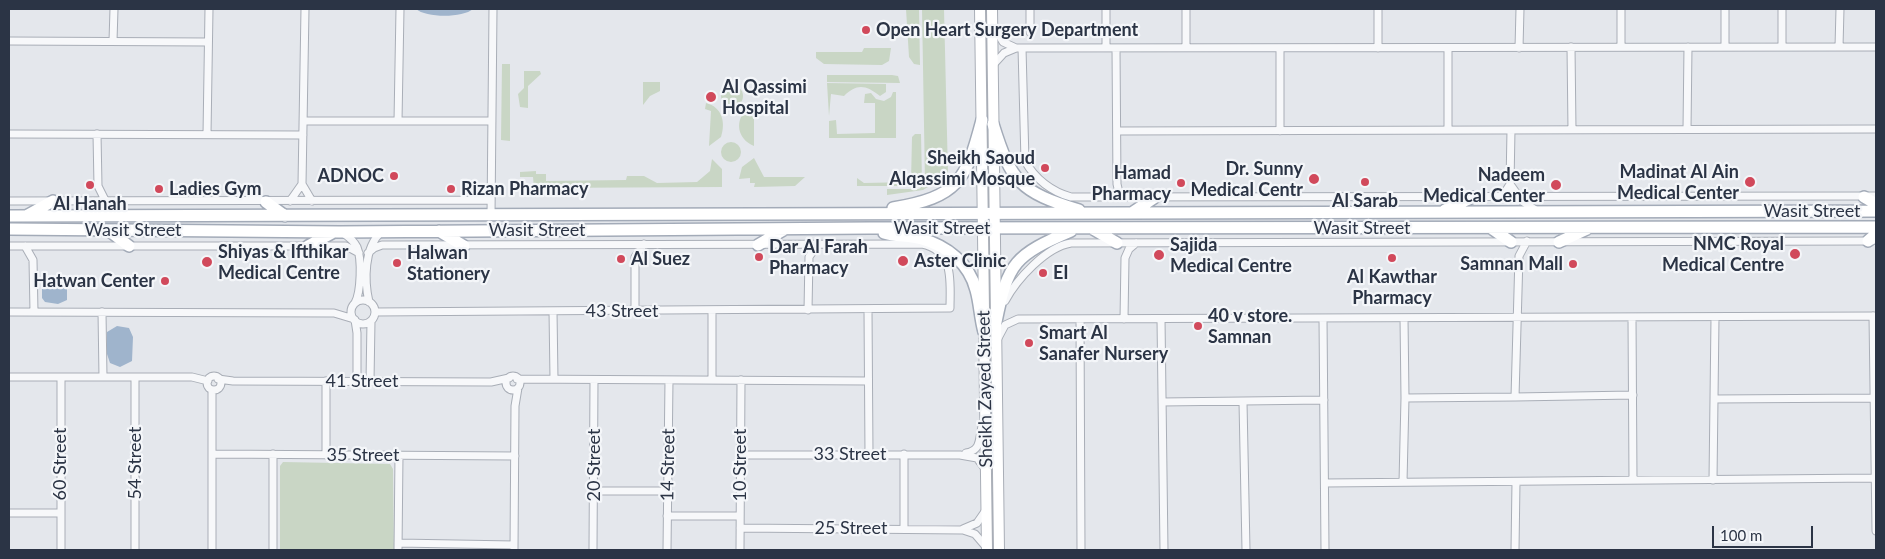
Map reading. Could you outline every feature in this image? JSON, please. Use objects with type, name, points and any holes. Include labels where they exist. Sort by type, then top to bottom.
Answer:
[{"type":"main road","points":[[980,9],[988,122],[1005,161],[1016,179],[1027,189],[1048,200],[1092,213]]},
{"type":"main road","points":[[877,213],[890,208],[927,201],[942,194],[955,184],[970,163],[988,122],[993,67],[992,9]]},
{"type":"main road","name":"Sheikh Zayed Street","points":[[987,549],[982,213],[988,122]]},
{"type":"main road","name":"Sheikh Zayed Street","points":[[988,122],[995,213],[999,550]]},
{"type":"main road","points":[[1440,212],[1473,197]]},
{"type":"main road","points":[[1864,197],[1876,204]]},
{"type":"main road","points":[[1132,213],[1154,198]]},
{"type":"main road","points":[[26,216],[53,201]]},
{"type":"main road","points":[[266,202],[285,216]]},
{"type":"main road","name":"Wasit Street","points":[[9,216],[1876,211]]},
{"type":"main road","points":[[1409,228],[1404,224],[1407,220],[1462,219],[1484,212]]},
{"type":"main road","points":[[1562,227],[1577,220],[1626,220],[1629,215],[1627,212]]},
{"type":"main road","points":[[1559,242],[1591,227]]},
{"type":"main road","name":"Wasit Street","points":[[9,229],[337,232],[870,228],[1876,227]]},
{"type":"main road","points":[[870,228],[894,236],[916,237],[951,252],[968,271],[977,291],[984,332]]},
{"type":"main road","points":[[1491,228],[1510,242]]},
{"type":"main road","points":[[758,245],[785,229]]},
{"type":"main road","points":[[996,322],[1005,282],[1016,262],[1040,244],[1077,229]]},
{"type":"main road","points":[[1091,229],[1117,243]]},
{"type":"main road","points":[[108,230],[129,246]]},
{"type":"main road","points":[[437,230],[464,246]]},
{"type":"main road","points":[[308,246],[337,232]]},
{"type":"street","points":[[113,42],[114,9]]},
{"type":"street","points":[[207,134],[209,9]]},
{"type":"street","points":[[305,9],[302,184],[312,201]]},
{"type":"street","points":[[398,121],[400,9]]},
{"type":"street","points":[[491,216],[493,9]]},
{"type":"street","points":[[1030,9],[1030,32]]},
{"type":"street","points":[[1106,9],[1106,48]]},
{"type":"street","points":[[1186,9],[1186,48]]},
{"type":"street","points":[[1378,9],[1378,48]]},
{"type":"street","points":[[1519,48],[1520,9]]},
{"type":"street","points":[[1621,9],[1621,47]]},
{"type":"street","points":[[1725,9],[1725,47]]},
{"type":"street","points":[[1782,9],[1782,47]]},
{"type":"street","points":[[1839,47],[1840,9]]},
{"type":"street","points":[[993,24],[1003,42],[1019,48],[1876,47]]},
{"type":"street","points":[[9,41],[208,42]]},
{"type":"street","points":[[1687,129],[1688,47]]},
{"type":"street","points":[[993,67],[999,56],[1019,48]]},
{"type":"street","points":[[1019,48],[1024,151],[1028,167],[1048,187],[1063,195],[1079,198],[1876,196]]},
{"type":"street","points":[[1116,48],[1117,184],[1120,197]]},
{"type":"street","points":[[1280,48],[1280,131]]},
{"type":"street","points":[[1448,48],[1448,130]]},
{"type":"street","points":[[1571,48],[1572,130]]},
{"type":"street","points":[[303,121],[492,121]]},
{"type":"street","points":[[1117,130],[1876,129]]},
{"type":"street","points":[[1502,197],[1510,184],[1511,130]]},
{"type":"street","points":[[9,134],[303,135]]},
{"type":"street","points":[[97,134],[98,186],[105,200]]},
{"type":"street","points":[[290,201],[302,184]]},
{"type":"street","points":[[1107,198],[1117,184]]},
{"type":"street","points":[[1510,184],[1519,197],[1538,212]]},
{"type":"street","points":[[88,201],[98,186]]},
{"type":"street","points":[[9,200],[266,202],[491,200]]},
{"type":"street","points":[[370,381],[371,321],[375,312],[370,302],[368,253],[373,241],[382,231]]},
{"type":"street","points":[[337,232],[353,241],[358,253],[359,290],[352,314],[357,333],[357,381]]},
{"type":"street","points":[[996,322],[1008,294],[1052,249],[1071,243],[1874,239]]},
{"type":"street","points":[[1515,397],[1519,256],[1527,241]]},
{"type":"street","points":[[1124,319],[1125,258],[1129,249],[1136,242]]},
{"type":"street","points":[[1510,242],[1519,256]]},
{"type":"street","points":[[1117,243],[1125,258]]},
{"type":"street","points":[[626,244],[635,257],[635,310]]},
{"type":"street","points":[[635,257],[644,244]]},
{"type":"street","points":[[800,244],[809,257]]},
{"type":"street","points":[[808,310],[809,257],[818,244]]},
{"type":"street","points":[[368,253],[374,248],[382,246],[931,244]]},
{"type":"street","name":"43 Street","points":[[375,312],[950,308],[948,264],[942,254],[931,244]]},
{"type":"street","points":[[9,246],[349,246],[358,253]]},
{"type":"street","points":[[25,246],[33,260],[34,312]]},
{"type":"street","points":[[33,260],[42,246]]},
{"type":"street","points":[[334,314],[362,300],[370,302]]},
{"type":"street","points":[[868,310],[869,454]]},
{"type":"street","points":[[553,311],[554,379]]},
{"type":"street","points":[[712,311],[712,380]]},
{"type":"street","points":[[9,312],[334,314],[364,323],[371,321]]},
{"type":"street","points":[[102,312],[102,377]]},
{"type":"street","points":[[996,343],[1005,326],[1013,320],[1874,316],[1876,531]]},
{"type":"street","points":[[1323,318],[1325,550]]},
{"type":"street","points":[[1403,482],[1404,318]]},
{"type":"street","points":[[1632,318],[1633,480]]},
{"type":"street","points":[[1714,318],[1714,480]]},
{"type":"street","points":[[1080,319],[1082,550]]},
{"type":"street","points":[[1161,319],[1164,550]]},
{"type":"street","points":[[9,376],[192,376],[208,381]]},
{"type":"street","name":"60 Street","points":[[61,377],[61,550]]},
{"type":"street","name":"54 Street","points":[[135,377],[136,550]]},
{"type":"street","points":[[208,381],[212,377],[219,382],[212,390],[212,550]]},
{"type":"street","points":[[509,378],[506,382],[515,406]]},
{"type":"street","name":"41 Street","points":[[219,382],[491,382],[509,378],[518,384]]},
{"type":"street","points":[[508,388],[534,379],[868,380]]},
{"type":"street","name":"20 Street","points":[[593,550],[594,380]]},
{"type":"street","name":"14 Street","points":[[667,550],[669,380]]},
{"type":"street","name":"10 Street","points":[[740,550],[741,380]]},
{"type":"street","points":[[208,381],[208,386],[212,390]]},
{"type":"street","points":[[326,381],[326,454]]},
{"type":"street","name":"41 Street","points":[[491,382],[508,388]]},
{"type":"street","points":[[399,455],[398,547],[514,547],[515,406],[518,384]]},
{"type":"street","points":[[1405,398],[1633,395]]},
{"type":"street","points":[[1714,399],[1874,398]]},
{"type":"street","points":[[1162,402],[1324,400]]},
{"type":"street","points":[[1243,402],[1246,550]]},
{"type":"street","points":[[960,454],[974,451],[978,447],[985,418]]},
{"type":"street","name":"35 Street","points":[[212,454],[514,456]]},
{"type":"street","points":[[273,454],[273,550]]},
{"type":"street","points":[[904,454],[904,528]]},
{"type":"street","name":"33 Street","points":[[740,455],[960,454],[977,458],[986,471]]},
{"type":"street","points":[[1325,483],[1875,478]]},
{"type":"street","points":[[1515,550],[1516,482]]},
{"type":"street","points":[[594,491],[668,491]]},
{"type":"street","points":[[962,530],[977,523],[986,509]]},
{"type":"street","points":[[9,513],[60,513]]},
{"type":"street","points":[[667,516],[740,516]]},
{"type":"street","name":"25 Street","points":[[740,528],[962,530],[975,534],[987,549]]},
{"type":"green space","points":[[906,9],[919,9],[920,65],[914,64],[909,57]]},
{"type":"green space","points":[[922,9],[944,9],[948,175],[923,190],[887,195],[887,189],[919,189],[925,183]]},
{"type":"green space","points":[[864,48],[891,48],[889,61],[882,65],[824,64],[816,58],[816,52],[862,52]]},
{"type":"green space","points":[[502,64],[510,64],[510,141],[501,140]]},
{"type":"green space","points":[[524,71],[540,71],[541,74],[528,86],[528,108],[520,107],[518,94],[524,88]]},
{"type":"green space","points":[[827,75],[892,75],[898,76],[900,83],[827,82]]},
{"type":"green space","points":[[643,82],[660,82],[660,91],[650,96],[643,105]]},
{"type":"green space","points":[[827,83],[886,84],[886,92],[880,96],[866,88],[857,87],[844,96],[831,94],[829,116]]},
{"type":"green space","points":[[732,85],[740,88],[743,96],[740,104],[732,107],[724,104],[721,96],[724,88]]},
{"type":"green space","points":[[893,92],[896,92],[896,138],[829,138],[829,121],[836,120],[837,134],[875,133],[875,103],[864,103],[865,94],[871,93],[876,99],[884,101],[891,97]]},
{"type":"green space","points":[[706,103],[716,108],[723,121],[721,137],[709,146],[711,111],[705,109]]},
{"type":"green space","points":[[748,108],[754,114],[754,146],[744,139],[739,129],[741,118]]},
{"type":"green space","points":[[915,134],[921,134],[922,182],[918,186],[857,186],[857,178],[864,183],[911,182],[912,137]]},
{"type":"green space","points":[[731,142],[738,145],[741,152],[738,159],[731,162],[724,159],[721,152],[724,145]]},
{"type":"green space","points":[[754,158],[764,177],[805,177],[795,186],[754,187],[755,183],[750,183],[750,178],[739,179],[742,167]]},
{"type":"green space","points":[[712,159],[722,169],[722,187],[534,188],[533,177],[520,177],[520,172],[536,171],[536,174],[546,174],[546,181],[626,180],[627,176],[644,176],[657,183],[697,182],[710,171]]},
{"type":"green space","points":[[283,462],[390,464],[393,469],[394,550],[280,550],[280,466]]},
{"type":"water","points":[[416,9],[473,9],[461,14],[444,16],[428,14]]},
{"type":"water","points":[[61,277],[67,281],[67,300],[58,304],[45,302],[42,298],[42,281],[46,278]]},
{"type":"water","points":[[117,326],[129,328],[133,337],[132,361],[120,367],[110,363],[107,354],[107,332]]},
{"type":"place","name":"Open Heart Surgery Department","points":[[866,30]]},
{"type":"place","name":"Al Qassimi Hospital","points":[[711,97]]},
{"type":"place","name":"Sheikh Saoud Alqassimi Mosque","points":[[1045,168]]},
{"type":"place","name":"ADNOC","points":[[394,176]]},
{"type":"place","name":"Dr. Sunny Medical Centr","points":[[1314,179]]},
{"type":"place","name":"Al Sarab","points":[[1365,182]]},
{"type":"place","name":"Madinat Al Ain Medical Center","points":[[1750,182]]},
{"type":"place","name":"Hamad Pharmacy","points":[[1181,183]]},
{"type":"place","name":"Al Hanah","points":[[90,185]]},
{"type":"place","name":"Nadeem Medical Center","points":[[1556,185]]},
{"type":"place","name":"Ladies Gym","points":[[159,189]]},
{"type":"place","name":"Rizan Pharmacy","points":[[451,189]]},
{"type":"place","name":"NMC Royal Medical Centre","points":[[1795,254]]},
{"type":"place","name":"Sajida Medical Centre","points":[[1159,255]]},
{"type":"place","name":"Dar Al Farah Pharmacy","points":[[759,257]]},
{"type":"place","name":"Al Kawthar Pharmacy","points":[[1392,258]]},
{"type":"place","name":"Al Suez","points":[[621,259]]},
{"type":"place","name":"Aster Clinic","points":[[903,261]]},
{"type":"place","name":"Shiyas & Ifthikar Medical Centre","points":[[207,262]]},
{"type":"place","name":"Halwan Stationery","points":[[397,263]]},
{"type":"place","name":"Samnan Mall","points":[[1573,264]]},
{"type":"place","name":"EI","points":[[1043,273]]},
{"type":"place","name":"Hatwan Center","points":[[165,281]]},
{"type":"place","name":"40 v store. Samnan","points":[[1198,326]]},
{"type":"place","name":"Smart Al Sanafer Nursery","points":[[1029,343]]}]
